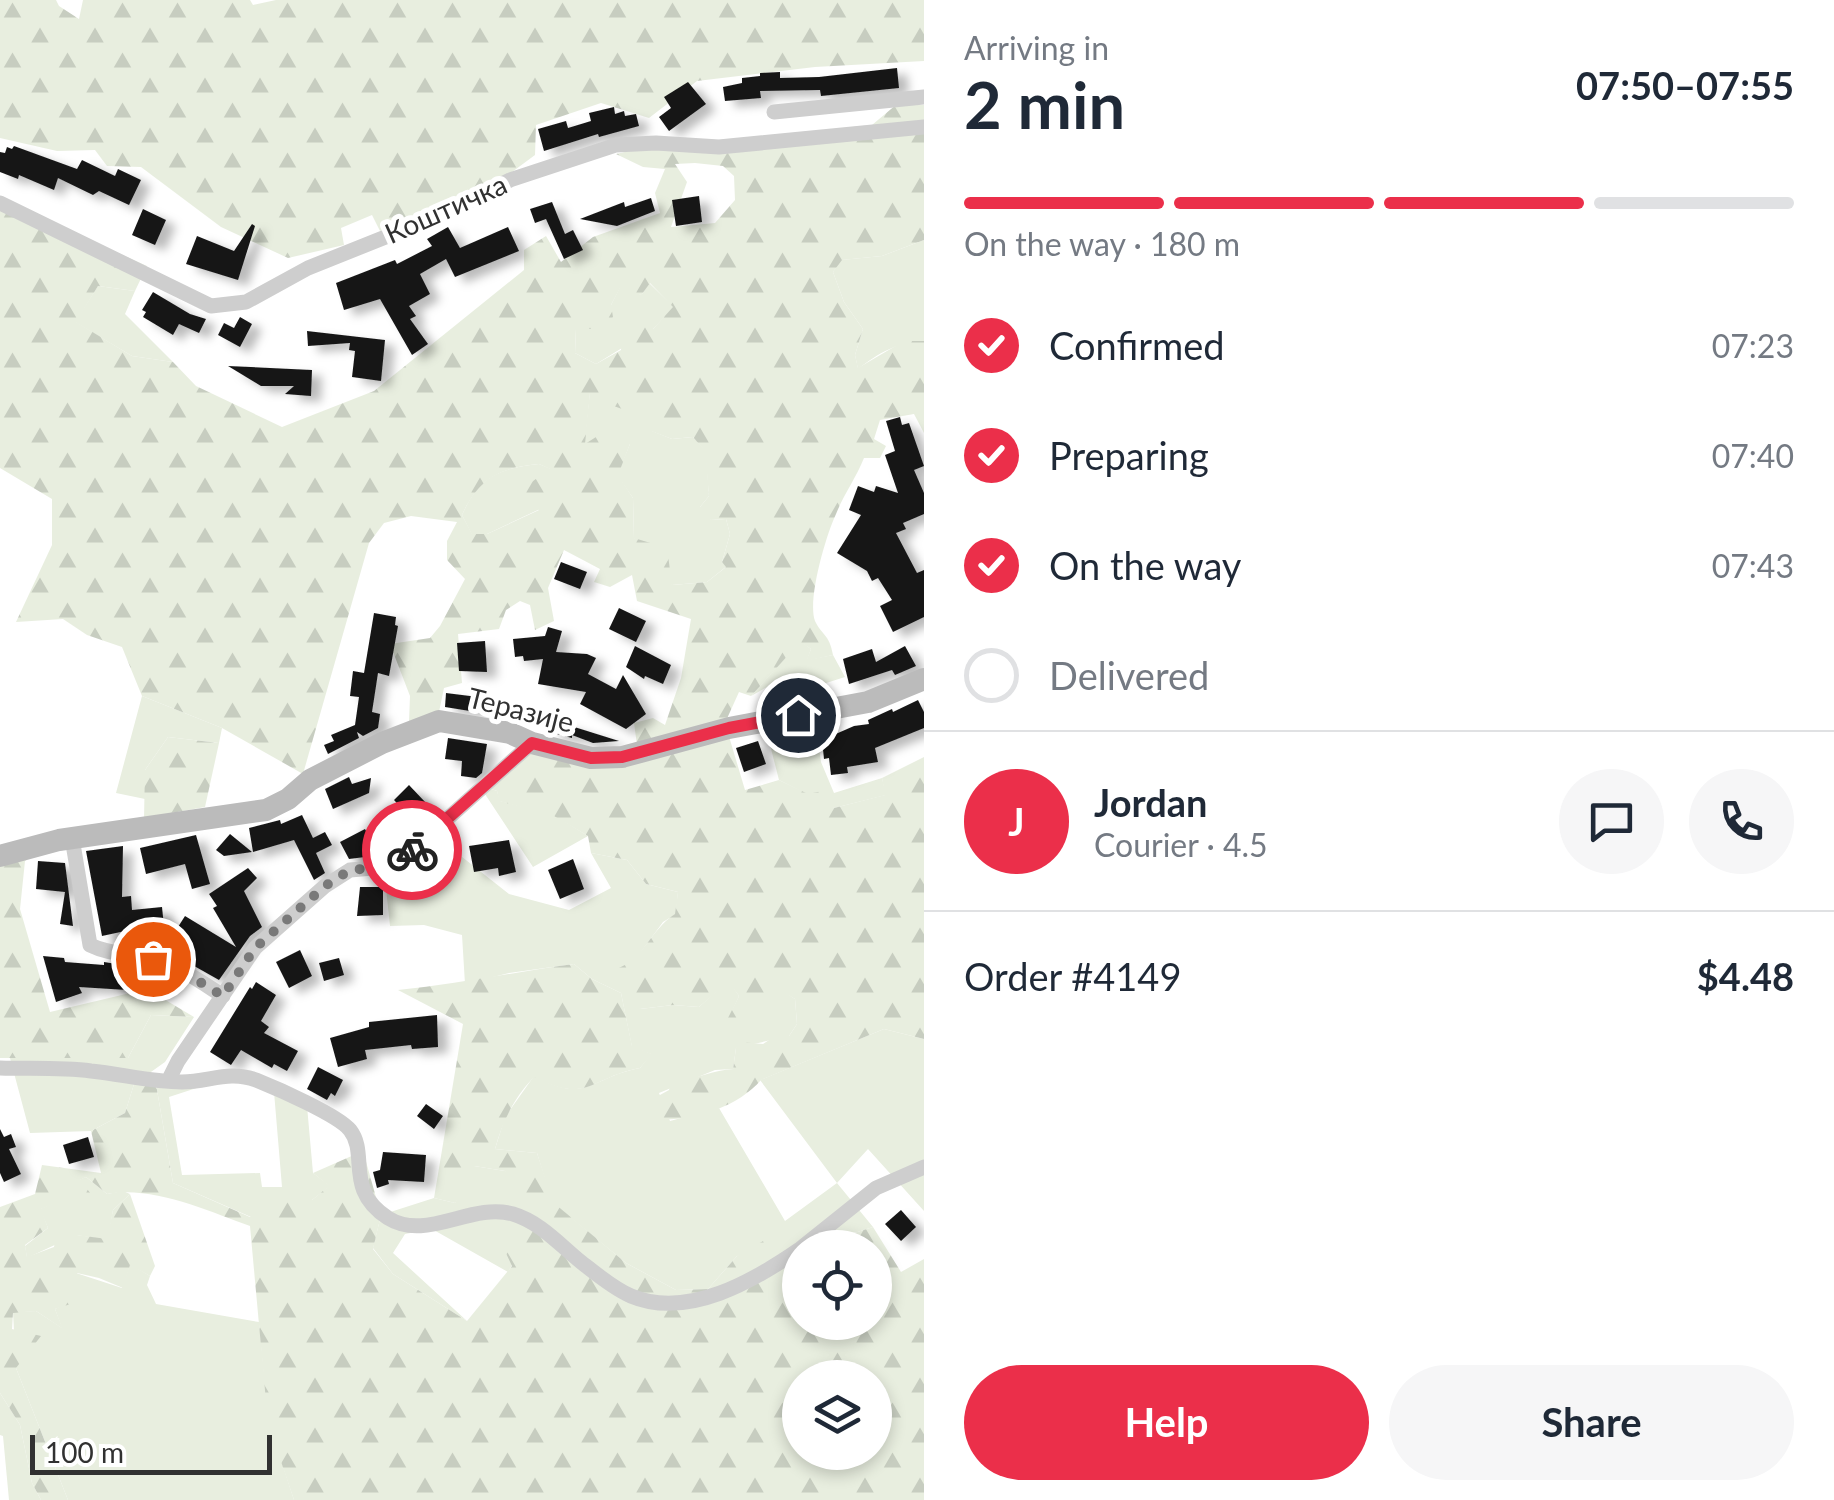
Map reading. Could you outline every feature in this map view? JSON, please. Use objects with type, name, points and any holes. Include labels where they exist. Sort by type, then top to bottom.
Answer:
[{"type":"street","points":[[774,112],[924,97]]},
{"type":"street","name":"Коштичка","points":[[0,203],[211,306],[246,302],[308,268],[443,214],[510,180],[616,145],[656,142],[719,148],[924,127]]},
{"type":"street","name":"Теразије","points":[[0,856],[72,838],[266,810],[288,799],[310,780],[382,743],[440,722],[510,732],[532,743],[591,758],[622,757],[729,728],[868,702],[924,679]]},
{"type":"street","points":[[168,1081],[255,948],[325,886],[350,870],[384,867],[408,854],[532,743]]},
{"type":"street","points":[[72,838],[90,945],[167,964],[223,996]]},
{"type":"street","points":[[0,1068],[86,1070],[190,1082],[230,1074],[281,1090],[350,1130],[356,1143],[361,1185],[374,1206],[390,1219],[418,1226],[486,1211],[513,1214],[538,1226],[584,1264],[632,1296],[675,1304],[726,1291],[782,1259]]},
{"type":"street","points":[[824,1230],[876,1188],[924,1168]]},
{"type":"green space","points":[[0,0],[56,0],[79,19],[83,0],[250,0],[253,5],[276,0],[924,0],[924,61],[815,67],[697,81],[649,118],[601,103],[536,125],[535,155],[508,175],[380,231],[372,215],[341,228],[344,245],[288,258],[221,227],[141,167],[107,166],[95,150],[57,151],[0,138]]},
{"type":"green space","points":[[897,104],[924,105],[924,240],[882,256],[842,260],[833,272],[844,302],[863,329],[855,355],[858,368],[904,341],[924,341],[924,433],[914,414],[880,420],[874,439],[886,446],[880,458],[864,458],[832,524],[819,568],[813,611],[833,655],[806,661],[811,649],[800,642],[751,696],[739,692],[725,723],[745,790],[779,780],[808,794],[822,791],[834,808],[885,795],[882,778],[924,757],[924,1039],[884,1029],[761,1080],[723,1107],[692,1117],[646,1118],[649,1101],[669,1090],[672,1078],[733,1069],[740,1042],[763,1044],[778,1034],[789,1036],[797,1024],[795,999],[783,992],[733,1028],[728,1018],[739,996],[733,988],[720,989],[699,1007],[640,1009],[629,999],[614,970],[633,959],[675,914],[678,892],[646,884],[627,860],[591,853],[588,836],[554,816],[499,801],[497,791],[479,785],[519,746],[557,753],[637,745],[634,723],[653,718],[665,725],[681,678],[691,619],[637,601],[632,575],[610,587],[594,582],[600,569],[564,550],[548,588],[554,621],[535,630],[530,605],[520,601],[506,610],[499,629],[458,634],[462,683],[444,688],[439,712],[409,722],[410,696],[390,644],[430,638],[465,579],[447,560],[447,541],[457,522],[411,516],[384,523],[369,543],[303,774],[222,728],[142,696],[122,647],[87,635],[63,619],[16,622],[52,545],[52,499],[0,468],[0,200],[147,266],[135,291],[98,286],[76,322],[132,356],[173,362],[196,386],[282,427],[374,391],[524,270],[524,250],[546,236],[561,262],[593,237],[660,213],[655,193],[665,169],[643,167],[616,154],[872,125]],"holes":[[[675,164],[723,166],[734,176],[735,200],[715,223],[671,227],[687,182]],[[650,283],[673,307],[653,329],[640,323],[622,332],[621,350],[596,364],[575,353],[576,329],[603,329],[613,317],[611,305],[620,288],[635,296],[642,294]],[[590,393],[620,408],[654,411],[651,431],[672,439],[693,437],[705,451],[709,496],[699,515],[711,520],[726,519],[730,534],[722,562],[726,567],[707,582],[672,585],[667,548],[634,538],[633,498],[618,475],[630,444],[622,425],[585,444]],[[539,464],[550,469],[516,493],[539,510],[487,534],[472,534],[462,515],[476,492],[492,477]]]},
{"type":"green space","points":[[924,240],[924,341],[889,349],[858,369],[855,355],[863,329],[844,302],[833,272],[841,260],[882,256]]},
{"type":"green space","points":[[649,283],[674,307],[653,329],[596,364],[575,353],[576,329],[611,305],[620,287],[635,295],[642,294]]},
{"type":"green space","points":[[98,286],[135,291],[125,314],[173,362],[132,356],[75,322]]},
{"type":"green space","points":[[590,392],[655,411],[652,431],[672,439],[693,437],[706,451],[709,496],[700,507],[711,520],[726,519],[730,534],[722,562],[727,566],[707,582],[672,585],[634,538],[633,498],[617,475],[630,444],[584,445]]},
{"type":"green space","points":[[539,464],[551,469],[540,509],[487,534],[472,535],[462,515],[483,483],[512,468]]},
{"type":"green space","points":[[800,641],[811,649],[807,660],[833,655],[845,677],[823,684],[826,704],[793,709],[785,677],[751,696]]},
{"type":"green space","points":[[142,696],[222,728],[219,743],[168,737],[145,770],[145,799],[116,793]]},
{"type":"green space","points":[[817,733],[821,762],[834,793],[882,778],[886,795],[834,808],[779,780],[769,741]]},
{"type":"green space","points":[[168,737],[219,743],[205,807],[144,818],[145,770]]},
{"type":"green space","points":[[479,785],[497,791],[500,801],[554,815],[588,836],[533,867]]},
{"type":"green space","points":[[72,828],[25,861],[20,909],[50,1012],[147,989],[194,1017],[151,1015],[128,1058],[0,1058],[0,848]]},
{"type":"green space","points":[[438,838],[509,894],[569,910],[611,888],[591,853],[627,860],[646,884],[678,892],[676,914],[663,922],[632,964],[640,1009],[699,1007],[720,988],[733,987],[739,996],[729,1018],[783,991],[795,999],[797,1024],[789,1036],[736,1048],[733,1069],[715,1070],[659,1093],[670,1121],[719,1108],[785,1221],[837,1183],[873,1227],[782,1230],[782,1250],[737,1256],[708,1289],[676,1290],[626,1263],[549,1200],[508,1272],[432,1229],[405,1234],[393,1253],[467,1321],[393,1274],[373,1248],[381,1215],[434,1198],[455,1203],[474,1166],[505,1171],[549,1192],[537,1153],[495,1149],[505,1117],[534,1076],[578,1089],[640,1068],[651,1054],[632,1047],[621,993],[592,979],[574,964],[465,984],[462,935],[424,925],[390,926],[385,879]]},
{"type":"green space","points":[[574,964],[592,979],[621,993],[632,1046],[652,1054],[640,1068],[589,1086],[566,1089],[534,1077],[521,1093],[495,1149],[537,1153],[550,1192],[520,1205],[505,1171],[474,1166],[474,1179],[455,1203],[434,1198],[463,1024],[398,990]]},
{"type":"green space","points":[[151,1015],[194,1017],[165,1062],[134,1084],[125,1113],[91,1131],[30,1133],[10,1058],[128,1058]]},
{"type":"green space","points":[[884,1029],[924,1039],[924,1211],[868,1149],[837,1183],[760,1080]]},
{"type":"green space","points":[[218,1081],[169,1097],[182,1175],[260,1173],[262,1187],[282,1187],[274,1092],[307,1106],[313,1173],[330,1186],[312,1200],[251,1217],[173,1183],[156,1084]]},
{"type":"green space","points":[[134,1084],[156,1084],[173,1183],[250,1217],[285,1192],[312,1200],[329,1186],[313,1173],[363,1151],[381,1215],[373,1249],[393,1274],[467,1321],[512,1266],[505,1251],[533,1207],[549,1199],[626,1263],[676,1290],[708,1289],[737,1256],[765,1240],[782,1243],[782,1340],[892,1340],[892,1258],[901,1272],[924,1259],[924,1500],[294,1500],[268,1423],[250,1226],[161,1196],[124,1192],[107,1194],[86,1177],[80,1180],[91,1194],[84,1207],[64,1200],[41,1209],[48,1228],[25,1245],[27,1257],[54,1247],[57,1228],[71,1222],[77,1235],[107,1239],[113,1210],[130,1194],[155,1266],[150,1276],[130,1265],[123,1288],[77,1273],[83,1300],[55,1309],[63,1329],[36,1311],[13,1313],[12,1329],[41,1336],[16,1368],[68,1500],[41,1500],[32,1483],[20,1425],[0,1393],[0,1207],[35,1194],[42,1165],[101,1173],[91,1131],[125,1113]]},
{"type":"green space","points":[[86,1177],[107,1194],[130,1194],[113,1210],[108,1240],[76,1235],[27,1258],[25,1246],[48,1228],[40,1209],[64,1199]]},
{"type":"green space","points":[[130,1264],[150,1276],[147,1285],[156,1304],[259,1322],[269,1423],[294,1500],[68,1500],[16,1368],[13,1312],[36,1311],[62,1328],[55,1309],[70,1302],[76,1273],[122,1288]]},
{"type":"green space","points":[[0,1393],[20,1425],[32,1483],[41,1500],[9,1500],[0,1435]]},
{"type":"building","points":[[897,68],[899,88],[821,96],[820,90],[760,91],[761,98],[725,101],[723,87],[760,73],[780,72],[780,78],[819,77]]},
{"type":"building","points":[[688,82],[706,104],[669,131],[659,117],[671,108],[664,97]]},
{"type":"building","points":[[614,107],[615,114],[636,114],[639,126],[544,151],[538,129],[566,121],[568,128],[591,121],[589,113]]},
{"type":"building","points":[[14,146],[77,169],[82,160],[115,176],[118,169],[141,180],[129,205],[99,191],[93,195],[58,178],[54,190],[19,175],[18,179],[0,172],[0,152]]},
{"type":"building","points":[[699,196],[702,222],[676,226],[672,200]]},
{"type":"building","points":[[651,198],[655,211],[617,226],[580,219],[624,202],[625,207]]},
{"type":"building","points":[[552,202],[565,234],[573,230],[583,250],[564,259],[546,219],[535,223],[530,209]]},
{"type":"building","points":[[143,209],[166,220],[155,245],[132,235]]},
{"type":"building","points":[[252,224],[255,226],[238,280],[186,264],[197,236],[234,251]]},
{"type":"building","points":[[448,227],[460,248],[508,227],[519,251],[455,277],[446,259],[420,274],[430,294],[409,306],[416,316],[410,319],[428,344],[412,355],[380,299],[344,310],[336,283],[395,260],[397,264],[432,246],[427,239]]},
{"type":"building","points":[[153,292],[206,319],[199,333],[179,324],[173,335],[143,317],[146,312],[142,310]]},
{"type":"building","points":[[240,317],[252,324],[240,347],[218,335],[224,323],[234,328]]},
{"type":"building","points":[[307,331],[385,340],[381,381],[352,377],[355,351],[349,350],[350,343],[308,346]]},
{"type":"building","points":[[228,366],[312,370],[311,396],[285,394],[294,386],[261,386]]},
{"type":"building","points":[[900,417],[902,425],[909,423],[924,466],[914,470],[924,493],[924,514],[903,523],[906,529],[896,533],[917,573],[924,570],[924,617],[893,632],[880,606],[892,600],[878,578],[872,581],[867,571],[837,553],[861,515],[849,510],[858,486],[874,492],[876,486],[898,493],[885,455],[895,451],[886,421]]},
{"type":"building","points":[[561,562],[587,572],[580,589],[554,579]]},
{"type":"building","points":[[619,608],[646,621],[636,642],[609,629]]},
{"type":"building","points":[[374,613],[396,617],[398,626],[389,676],[378,673],[372,712],[380,714],[378,728],[363,736],[357,732],[359,738],[328,754],[324,745],[334,741],[331,735],[355,725],[359,697],[350,696],[353,671],[364,673]]},
{"type":"building","points":[[548,627],[562,631],[556,652],[596,658],[588,674],[616,689],[623,675],[646,714],[626,729],[580,704],[586,692],[538,684],[543,659],[524,661],[523,656],[515,657],[513,639],[545,636]]},
{"type":"building","points":[[485,641],[487,672],[459,671],[457,643]]},
{"type":"building","points":[[635,646],[671,665],[663,684],[645,676],[644,679],[626,667]]},
{"type":"building","points":[[905,646],[916,666],[895,675],[892,670],[849,684],[843,659],[872,649],[876,662]]},
{"type":"building","points":[[446,693],[478,697],[476,712],[445,707]]},
{"type":"building","points":[[918,700],[924,712],[924,728],[875,748],[878,762],[847,767],[848,773],[831,775],[822,740],[869,724],[868,720]]},
{"type":"building","points":[[553,720],[619,741],[593,743],[549,732]]},
{"type":"building","points":[[448,738],[487,744],[482,773],[476,778],[461,776],[462,761],[445,759]]},
{"type":"building","points":[[758,741],[766,764],[744,772],[736,748]]},
{"type":"building","points":[[349,777],[352,784],[371,778],[369,793],[333,809],[325,789]]},
{"type":"building","points":[[409,785],[426,803],[411,818],[394,800]]},
{"type":"building","points":[[302,815],[313,838],[325,832],[332,845],[316,853],[325,873],[314,880],[294,840],[253,852],[249,828],[280,820],[281,824]]},
{"type":"building","points":[[365,829],[377,851],[349,859],[340,842]]},
{"type":"building","points":[[230,834],[252,852],[224,856],[216,850]]},
{"type":"building","points":[[196,835],[210,884],[192,889],[185,864],[146,874],[140,848]]},
{"type":"building","points":[[509,840],[516,872],[499,876],[498,868],[474,872],[469,846]]},
{"type":"building","points":[[123,846],[122,897],[131,896],[132,910],[162,907],[165,936],[140,939],[139,928],[102,936],[86,851]]},
{"type":"building","points":[[573,859],[584,889],[560,899],[548,870]]},
{"type":"building","points":[[38,861],[65,863],[73,926],[60,924],[65,892],[36,889]]},
{"type":"building","points":[[248,868],[257,878],[244,891],[262,927],[250,936],[219,980],[164,949],[185,916],[236,947],[209,894]]},
{"type":"building","points":[[360,887],[383,887],[383,915],[357,916]]},
{"type":"building","points":[[300,950],[312,976],[289,988],[276,962]]},
{"type":"building","points":[[43,956],[64,958],[65,962],[129,966],[127,990],[79,987],[82,993],[56,1002]]},
{"type":"building","points":[[339,958],[344,975],[324,981],[319,963]]},
{"type":"building","points":[[256,982],[276,995],[261,1021],[269,1027],[264,1033],[298,1051],[287,1071],[274,1064],[272,1068],[241,1050],[231,1065],[210,1052]]},
{"type":"building","points":[[437,1015],[438,1047],[412,1049],[411,1045],[365,1050],[367,1059],[338,1067],[330,1038],[369,1027],[369,1022]]},
{"type":"building","points":[[318,1067],[343,1080],[335,1096],[331,1093],[327,1100],[307,1089]]},
{"type":"building","points":[[426,1104],[443,1116],[434,1129],[417,1116]]},
{"type":"building","points":[[0,1129],[4,1137],[11,1134],[16,1147],[9,1149],[21,1174],[4,1182],[0,1173]]},
{"type":"building","points":[[88,1137],[94,1157],[69,1164],[63,1145]]},
{"type":"building","points":[[383,1152],[426,1155],[424,1182],[388,1180],[389,1184],[377,1188],[373,1172],[380,1170]]},
{"type":"building","points":[[901,1210],[916,1227],[901,1241],[885,1224]]},
{"type":"way so far","points":[[153,959],[223,996],[255,948],[325,886],[350,870],[384,867],[412,850]]},
{"type":"route","points":[[412,850],[532,743],[591,758],[622,757],[729,728],[798,715]]}]
